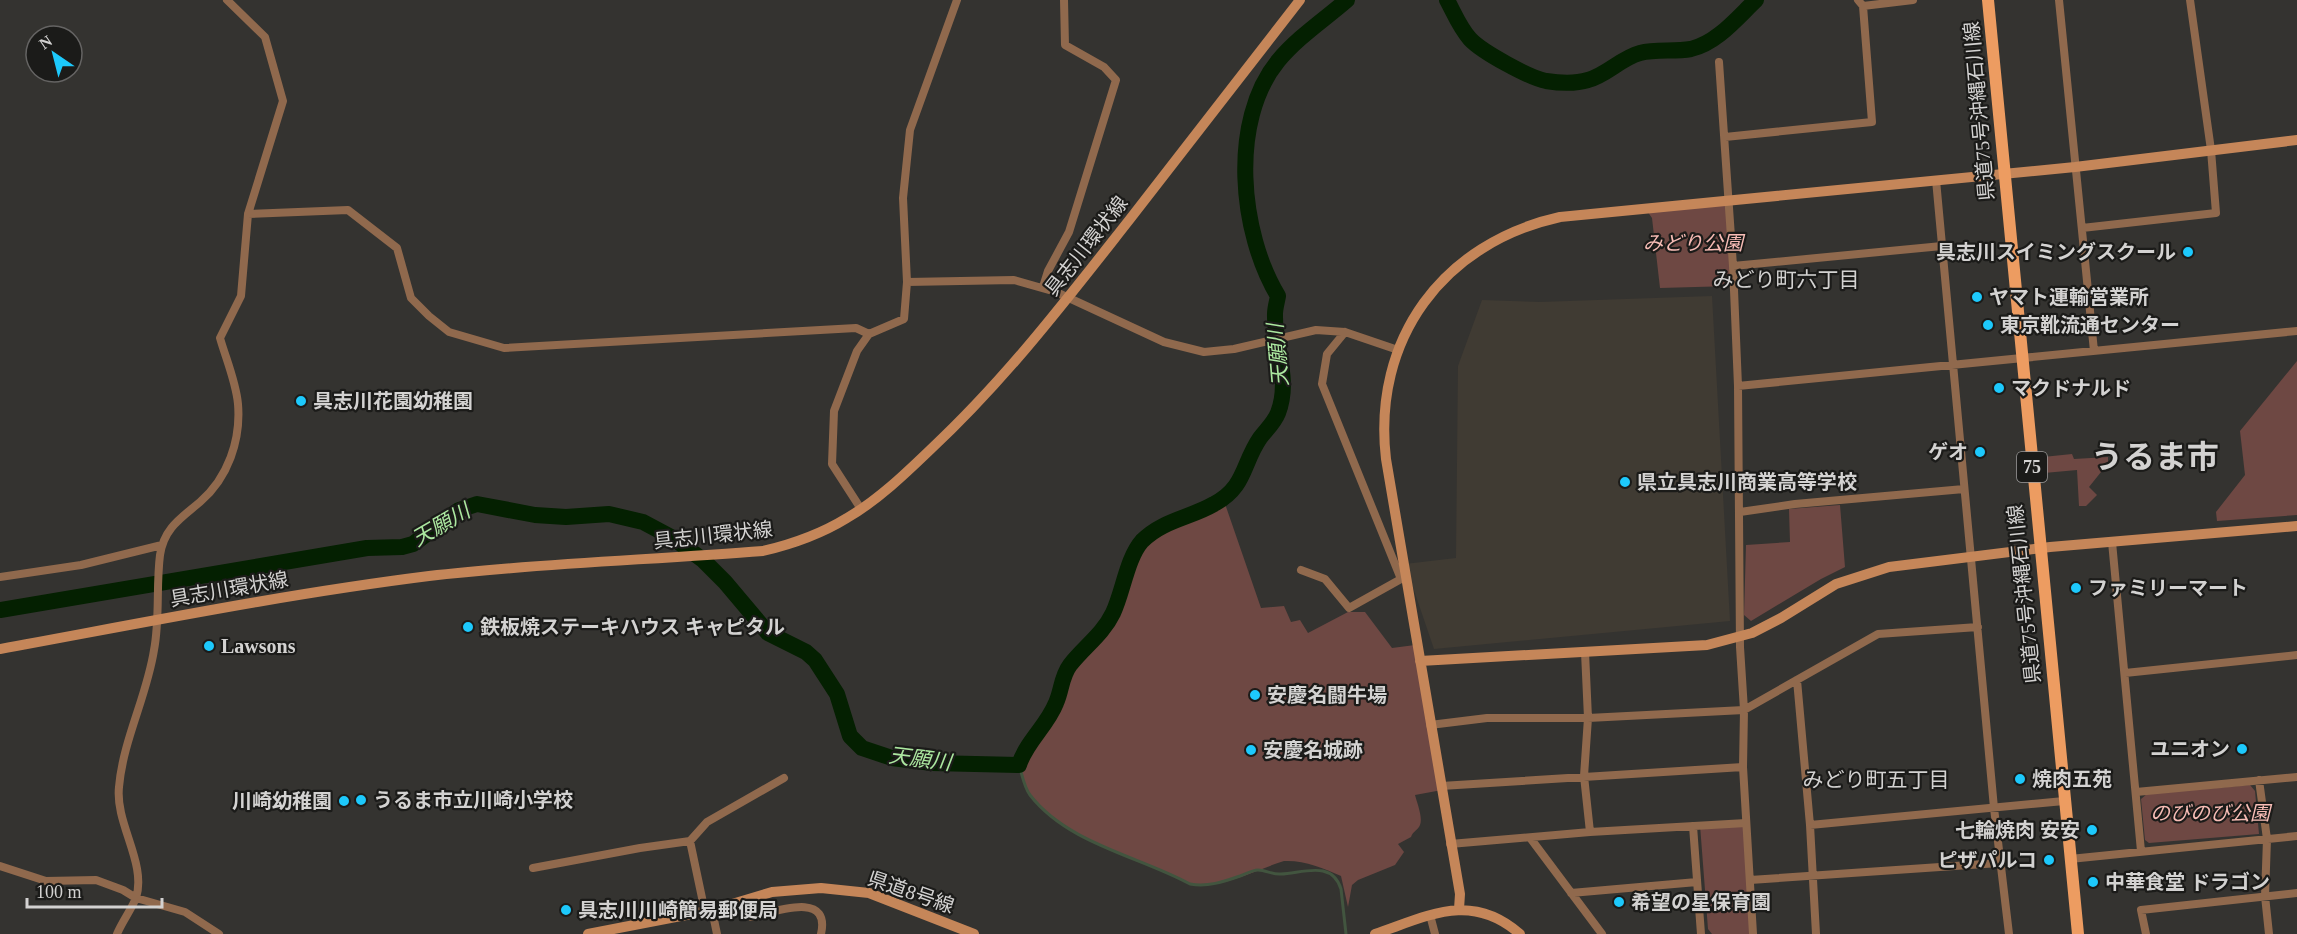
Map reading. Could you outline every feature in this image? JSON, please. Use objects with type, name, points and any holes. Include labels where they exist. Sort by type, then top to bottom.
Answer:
[{"type":"main road","name":"県道75号沖縄石川線","points":[[1988,0],[2078,934]]},
{"type":"street","points":[[117,934],[136,898],[137,866],[120,815],[118,786],[154,650],[162,545],[176,521],[216,486],[234,448],[238,431],[238,403],[220,338],[241,296],[248,214],[281,110],[282,91],[265,38],[227,0]]},
{"type":"street","points":[[861,509],[832,464],[834,411],[856,351],[869,334],[904,319],[908,282],[903,198],[910,130],[959,0]]},
{"type":"street","points":[[1043,288],[1048,271],[1070,232],[1116,80],[1104,67],[1065,45],[1064,0]]},
{"type":"street","name":"具志川環状線","points":[[0,650],[350,586],[568,564],[763,551],[821,532],[861,509],[914,466],[997,383],[1069,297],[1300,0]]},
{"type":"street","points":[[1725,137],[1872,122],[1861,3],[1913,0]]},
{"type":"street","points":[[2059,0],[2094,351]]},
{"type":"street","points":[[2082,228],[2216,213],[2211,150],[2190,0]]},
{"type":"street","points":[[1719,62],[1733,266],[1740,512],[1740,637],[1744,710],[1743,767],[1754,934]]},
{"type":"street","points":[[1459,909],[1460,894],[1404,579],[1384,440],[1384,408],[1398,350],[1421,307],[1445,277],[1476,251],[1503,235],[1536,222],[1560,217],[2075,167],[2297,140]]},
{"type":"street","points":[[1936,180],[1994,808],[2010,934]]},
{"type":"street","points":[[248,214],[348,210],[397,248],[411,298],[429,316],[449,332],[504,348],[856,328],[869,334]]},
{"type":"street","points":[[1733,266],[1942,246]]},
{"type":"street","points":[[908,282],[1014,280],[1069,297],[1164,342],[1204,352],[1234,350],[1309,332],[1345,332],[1398,350]]},
{"type":"street","points":[[1737,386],[2297,331]]},
{"type":"street","points":[[1345,332],[1327,354],[1322,384],[1404,579]]},
{"type":"street","points":[[1740,512],[1795,504],[1964,489]]},
{"type":"street","points":[[1420,661],[1695,646],[1740,637],[1767,626],[1824,590],[1850,578],[1889,567],[2039,548],[2297,526]]},
{"type":"street","points":[[2112,542],[2141,851]]},
{"type":"street","points":[[0,578],[81,565],[162,545]]},
{"type":"street","points":[[1301,570],[1325,579],[1349,608],[1404,579]]},
{"type":"street","points":[[1430,725],[1487,718],[1588,718],[1744,710],[1878,634],[1978,627]]},
{"type":"street","points":[[1584,652],[1588,718],[1584,776],[1590,832]]},
{"type":"street","points":[[2125,673],[2297,655]]},
{"type":"street","points":[[1797,680],[1810,825],[1816,934]]},
{"type":"street","points":[[1441,786],[1743,767]]},
{"type":"street","points":[[2136,792],[2297,777]]},
{"type":"street","points":[[533,868],[690,841],[707,822],[784,778]]},
{"type":"street","points":[[2259,780],[2266,839],[2265,896],[2269,934]]},
{"type":"street","points":[[1810,825],[2064,801]]},
{"type":"street","points":[[1450,844],[1531,839],[1590,832],[1746,823]]},
{"type":"street","points":[[1693,826],[1701,934]]},
{"type":"street","points":[[2070,859],[2297,836]]},
{"type":"street","points":[[1531,839],[1602,934]]},
{"type":"street","points":[[690,841],[708,911],[717,934]]},
{"type":"street","points":[[1750,880],[2000,863]]},
{"type":"street","points":[[0,866],[46,881],[96,880],[123,890],[136,898],[185,912],[219,934]]},
{"type":"street","points":[[1571,893],[1697,882]]},
{"type":"street","name":"県道8号線","points":[[588,934],[708,911],[772,892],[829,888],[869,893],[974,934]]},
{"type":"street","points":[[2146,934],[2141,910],[2297,893]]},
{"type":"street","points":[[752,918],[787,909],[810,907],[819,913],[824,923],[821,934]]},
{"type":"street","points":[[1375,934],[1430,915],[1459,909],[1489,915],[1513,927],[1520,934]]},
{"type":"street","points":[[1430,915],[1435,934]]},
{"type":"shaded area","points":[[1712,296],[1730,621],[1434,649],[1405,564],[1456,558],[1458,366],[1482,300],[1540,302]]},
{"type":"green space","name":"みどり公園","points":[[1730,200],[1731,286],[1660,288],[1652,218],[1645,208]]},
{"type":"green space","points":[[2297,361],[2297,515],[2217,521],[2216,512],[2245,475],[2240,431]]},
{"type":"green space","points":[[2072,454],[2074,459],[2108,457],[2108,462],[2101,466],[2101,472],[2089,487],[2097,495],[2086,506],[2079,506],[2077,470],[2044,473],[2043,457]]},
{"type":"green space","points":[[1223,498],[1261,608],[1284,606],[1291,622],[1300,620],[1308,633],[1348,612],[1365,612],[1392,648],[1415,645],[1442,790],[1415,795],[1421,822],[1419,827],[1411,837],[1398,844],[1404,852],[1395,865],[1358,880],[1352,885],[1348,907],[1341,876],[1306,863],[1284,861],[1214,884],[1190,884],[1104,846],[1060,823],[1042,809],[1029,794],[1023,780],[1022,755],[1053,711],[1068,668],[1114,612],[1129,565],[1138,547],[1162,527]]},
{"type":"green space","points":[[1840,505],[1845,567],[1751,621],[1744,615],[1746,545],[1790,542],[1789,509]]},
{"type":"green space","name":"のびのび公園","points":[[2250,785],[2255,791],[2259,834],[2149,843],[2145,840],[2141,799],[2147,794]]},
{"type":"green space","points":[[1746,823],[1753,934],[1712,934],[1708,929],[1700,825]]},
{"type":"waterway","name":"天願川","points":[[0,610],[367,548],[402,547],[413,544],[459,510],[477,504],[535,515],[566,517],[609,514],[643,522],[673,538],[703,560],[725,582],[768,633],[806,652],[815,660],[837,694],[850,736],[862,748],[892,758],[932,763],[1019,765],[1026,749],[1052,711],[1067,670],[1113,613],[1133,556],[1142,541],[1159,528],[1214,504],[1232,490],[1238,483],[1254,448],[1278,413],[1283,388],[1275,327],[1278,296],[1265,270],[1248,210],[1245,177],[1246,145],[1252,114],[1262,86],[1278,61],[1303,36],[1347,0]]},
{"type":"waterway","name":"天願川","points":[[1447,0],[1466,35],[1485,51],[1539,79],[1567,83],[1595,78],[1640,53],[1685,50],[1700,46],[1718,36],[1756,0]]},
{"type":"waterway","points":[[1019,765],[1030,795],[1064,826],[1105,847],[1190,884],[1215,883],[1258,870],[1278,874],[1316,870],[1331,874],[1341,889],[1346,934]]},
{"type":"place","name":"具志川スイミングスクール","points":[[2188,252]]},
{"type":"place","name":"ヤマト運輸営業所","points":[[1977,297]]},
{"type":"place","name":"東京靴流通センター","points":[[1988,325]]},
{"type":"place","name":"マクドナルド","points":[[1999,388]]},
{"type":"place","name":"具志川花園幼稚園","points":[[301,401]]},
{"type":"place","name":"ゲオ","points":[[1980,452]]},
{"type":"place","name":"県立具志川商業高等学校","points":[[1625,482]]},
{"type":"place","name":"ファミリーマート","points":[[2076,588]]},
{"type":"place","name":"鉄板焼ステーキハウス キャピタル","points":[[468,627]]},
{"type":"place","name":"Lawsons","points":[[209,646]]},
{"type":"place","name":"安慶名闘牛場","points":[[1255,695]]},
{"type":"place","name":"ユニオン","points":[[2242,749]]},
{"type":"place","name":"安慶名城跡","points":[[1251,750]]},
{"type":"place","name":"焼肉五苑","points":[[2020,779]]},
{"type":"place","name":"うるま市立川崎小学校","points":[[361,800]]},
{"type":"place","name":"川崎幼稚園","points":[[344,801]]},
{"type":"place","name":"七輪焼肉 安安","points":[[2092,830]]},
{"type":"place","name":"ピザパルコ","points":[[2049,860]]},
{"type":"place","name":"中華食堂 ドラゴン","points":[[2093,882]]},
{"type":"place","name":"希望の星保育園","points":[[1619,902]]},
{"type":"place","name":"具志川川崎簡易郵便局","points":[[566,910]]},
{"type":"district","name":"みどり町六丁目","points":[[1786,280]]},
{"type":"district","name":"うるま市","points":[[2155,457]]},
{"type":"district","name":"みどり町五丁目","points":[[1876,780]]}]
